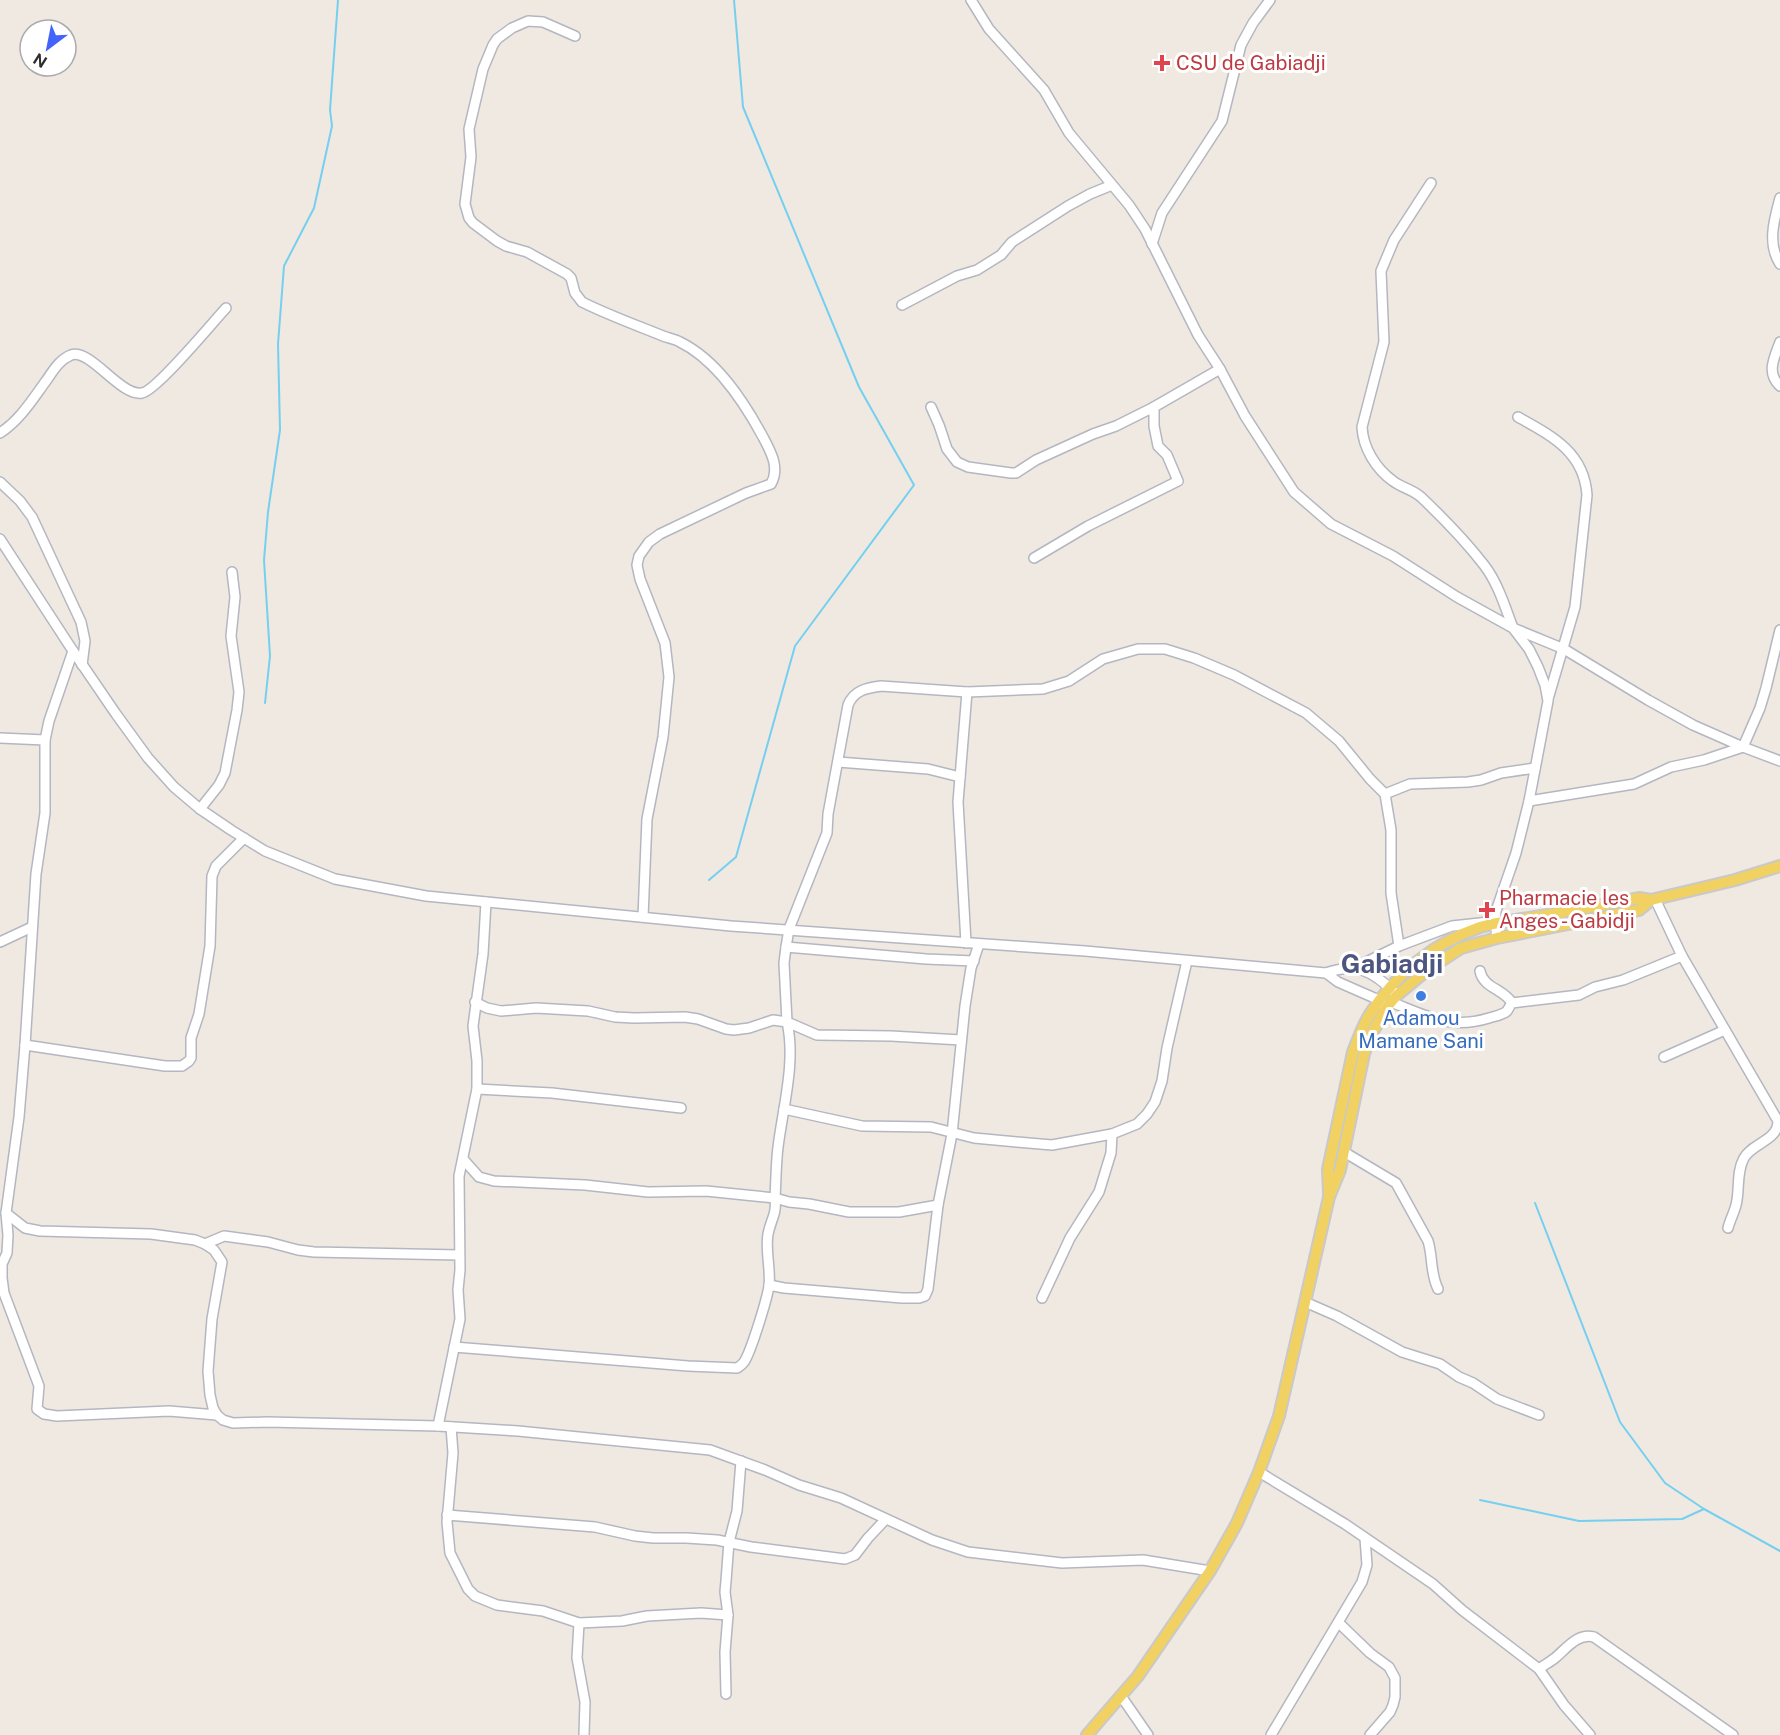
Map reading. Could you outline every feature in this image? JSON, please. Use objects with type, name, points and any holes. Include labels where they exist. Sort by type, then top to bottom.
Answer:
[{"type":"main road","points":[[1087,1735],[1138,1676],[1210,1571],[1237,1523],[1259,1472],[1279,1416],[1329,1197],[1340,1170],[1364,1054],[1370,1037],[1404,972],[1438,946],[1495,923],[1639,898],[1653,900],[1736,880],[1780,866]]},
{"type":"main road","points":[[1329,1197],[1328,1169],[1353,1052],[1369,1015],[1426,971],[1461,948],[1497,938],[1639,910],[1653,900]]},
{"type":"street","points":[[971,0],[989,29],[1044,90],[1069,133],[1135,214],[1198,336],[1274,462],[1299,498],[1331,524],[1393,556],[1457,597],[1513,628],[1564,649],[1648,700],[1693,724],[1780,761]]},
{"type":"street","points":[[1152,244],[1162,213],[1222,121],[1241,45],[1253,23],[1270,0]]},
{"type":"street","points":[[575,36],[543,22],[528,21],[520,23],[497,39],[489,51],[469,129],[471,158],[465,204],[469,218],[473,224],[506,246],[527,252],[567,274],[571,278],[575,293],[582,302],[678,341],[698,354],[716,369],[756,423],[772,454],[776,471],[771,484],[746,493],[660,534],[639,556],[637,565],[640,579],[665,643],[669,677],[663,737],[647,819],[643,917]]},
{"type":"street","points":[[1431,183],[1394,240],[1381,271],[1384,342],[1364,417],[1362,438],[1380,470],[1422,498],[1483,563],[1495,582],[1513,628],[1529,649],[1538,667],[1548,701]]},
{"type":"street","points":[[902,305],[957,276],[977,270],[1001,255],[1012,242],[1068,206],[1112,185]]},
{"type":"street","points":[[1780,198],[1773,237],[1776,257],[1780,264]]},
{"type":"street","points":[[0,433],[10,427],[19,417],[57,366],[72,355],[85,357],[112,379],[133,392],[141,394],[146,392],[160,381],[226,308]]},
{"type":"street","points":[[1780,342],[1772,368],[1773,378],[1780,386]]},
{"type":"street","points":[[931,407],[947,449],[957,462],[968,467],[1016,473],[1046,456],[1154,407],[1220,369]]},
{"type":"street","points":[[1034,558],[1088,526],[1178,481],[1167,455],[1158,446],[1154,426],[1154,407]]},
{"type":"street","points":[[1497,938],[1495,923],[1500,897],[1516,853],[1536,768],[1548,701],[1564,649],[1577,594],[1587,495],[1584,473],[1571,453],[1542,431],[1518,417]]},
{"type":"street","points":[[0,482],[20,501],[32,517],[81,622],[85,641],[82,665]]},
{"type":"street","points":[[0,539],[72,651],[148,758],[174,787],[200,809],[265,851],[335,879],[426,896],[643,917],[1326,973],[1342,968],[1354,968],[1366,972],[1389,999]]},
{"type":"street","points":[[200,809],[219,785],[225,773],[237,710],[238,692],[231,636],[235,597],[232,572]]},
{"type":"street","points":[[1529,801],[1634,784],[1671,767],[1704,760],[1743,747],[1763,698],[1780,630]]},
{"type":"street","points":[[454,1347],[688,1366],[737,1368],[743,1364],[753,1340],[769,1285],[768,1233],[775,1215],[778,1149],[787,1091],[790,1036],[787,1022],[784,963],[789,929],[827,833],[828,814],[848,705],[850,699],[861,690],[881,686],[967,692],[1049,687],[1069,681],[1103,659],[1138,649],[1165,649],[1219,668],[1306,713],[1339,741],[1385,794],[1391,830],[1391,892],[1399,946]]},
{"type":"street","points":[[72,651],[45,740],[45,813],[36,874],[19,1117],[6,1213],[7,1253],[1,1272],[4,1293],[39,1386],[37,1406],[40,1412],[57,1416],[169,1411],[217,1415]]},
{"type":"street","points":[[966,943],[958,802],[967,692]]},
{"type":"street","points":[[0,738],[45,740]]},
{"type":"street","points":[[838,762],[928,769],[960,777]]},
{"type":"street","points":[[1385,794],[1410,784],[1468,782],[1501,773],[1536,768]]},
{"type":"street","points":[[25,1045],[165,1066],[182,1066],[189,1061],[192,1053],[191,1038],[199,1014],[210,946],[212,876],[216,867],[244,838]]},
{"type":"street","points":[[1653,900],[1773,1111],[1778,1125],[1771,1136],[1747,1153],[1743,1159],[1740,1166],[1736,1204],[1728,1228]]},
{"type":"street","points":[[438,1426],[460,1319],[459,1176],[477,1089],[473,1026],[483,954],[486,902]]},
{"type":"street","points":[[1354,968],[1399,946],[1452,926],[1463,923],[1495,923]]},
{"type":"street","points":[[0,942],[32,927]]},
{"type":"street","points":[[769,1285],[902,1298],[925,1296],[928,1289],[938,1205],[952,1134],[965,1006],[979,944]]},
{"type":"street","points":[[786,947],[974,961]]},
{"type":"street","points":[[1512,1003],[1579,995],[1595,987],[1623,980],[1683,956]]},
{"type":"street","points":[[784,1109],[862,1126],[931,1127],[974,1138],[1052,1145],[1112,1134],[1137,1125],[1155,1102],[1162,1081],[1167,1048],[1187,961]]},
{"type":"street","points":[[1480,971],[1485,982],[1505,994],[1512,1003]]},
{"type":"street","points":[[1326,973],[1338,981],[1389,999],[1437,1020],[1471,1023],[1500,1015],[1507,1011],[1512,1003]]},
{"type":"street","points":[[475,1002],[501,1011],[536,1008],[588,1011],[615,1017],[685,1017],[734,1030],[773,1020],[787,1022],[816,1035],[961,1040]]},
{"type":"street","points":[[1664,1057],[1725,1030]]},
{"type":"street","points":[[477,1089],[552,1093],[681,1108]]},
{"type":"street","points":[[1042,1298],[1070,1238],[1100,1192],[1111,1153],[1112,1134]]},
{"type":"street","points":[[1344,1152],[1390,1178],[1399,1186],[1428,1241],[1433,1280],[1438,1289]]},
{"type":"street","points":[[463,1159],[479,1177],[494,1182],[585,1185],[648,1192],[706,1191],[775,1197],[789,1202],[849,1212],[898,1212],[938,1205]]},
{"type":"street","points":[[6,1213],[25,1228],[40,1231],[151,1234],[195,1240],[214,1250],[222,1262],[212,1319],[208,1371],[210,1395],[217,1415],[233,1423],[438,1426],[518,1431],[703,1449],[841,1498],[885,1520],[953,1548],[980,1555],[1062,1563],[1143,1560],[1210,1571]]},
{"type":"street","points":[[205,1244],[224,1236],[314,1252],[459,1255]]},
{"type":"street","points":[[1305,1302],[1337,1316],[1402,1352],[1440,1364],[1497,1399],[1539,1415]]},
{"type":"street","points":[[451,1427],[453,1453],[447,1515],[450,1553],[468,1589],[475,1596],[497,1605],[543,1611],[579,1623],[701,1613],[728,1615]]},
{"type":"street","points":[[726,1694],[724,1652],[728,1615],[725,1592],[729,1542],[737,1511],[741,1461]]},
{"type":"street","points":[[1259,1472],[1365,1538],[1433,1584],[1462,1610],[1539,1669],[1564,1705],[1590,1735]]},
{"type":"street","points":[[447,1515],[595,1527],[653,1538],[717,1540],[845,1560],[855,1555],[885,1520]]},
{"type":"street","points":[[1271,1735],[1338,1623],[1365,1572],[1367,1565],[1365,1538]]},
{"type":"street","points":[[579,1623],[577,1658],[585,1702],[584,1735]]},
{"type":"street","points":[[1338,1623],[1370,1653],[1389,1667],[1395,1678],[1395,1697],[1390,1712],[1370,1735]]},
{"type":"street","points":[[1539,1669],[1576,1639],[1594,1637],[1732,1735]]},
{"type":"street","points":[[1121,1696],[1148,1735]]},
{"type":"waterway","points":[[265,703],[270,656],[264,560],[268,512],[280,430],[278,344],[284,266],[314,208],[332,126],[330,110],[338,0]]},
{"type":"waterway","points":[[709,880],[736,857],[795,646],[914,485],[859,387],[743,107],[734,0]]},
{"type":"waterway","points":[[1535,1203],[1620,1422],[1665,1483],[1704,1509],[1780,1551]]},
{"type":"waterway","points":[[1480,1500],[1579,1521],[1682,1519],[1704,1509]]},
{"type":"place","name":"CSU de Gabiadji","points":[[1162,63]]},
{"type":"place","name":"Pharmacie les Anges - Gabidji","points":[[1487,910]]},
{"type":"place","name":"Adamou Mamane Sani","points":[[1421,996]]},
{"type":"district","name":"Gabiadji","points":[[1392,964]]}]
